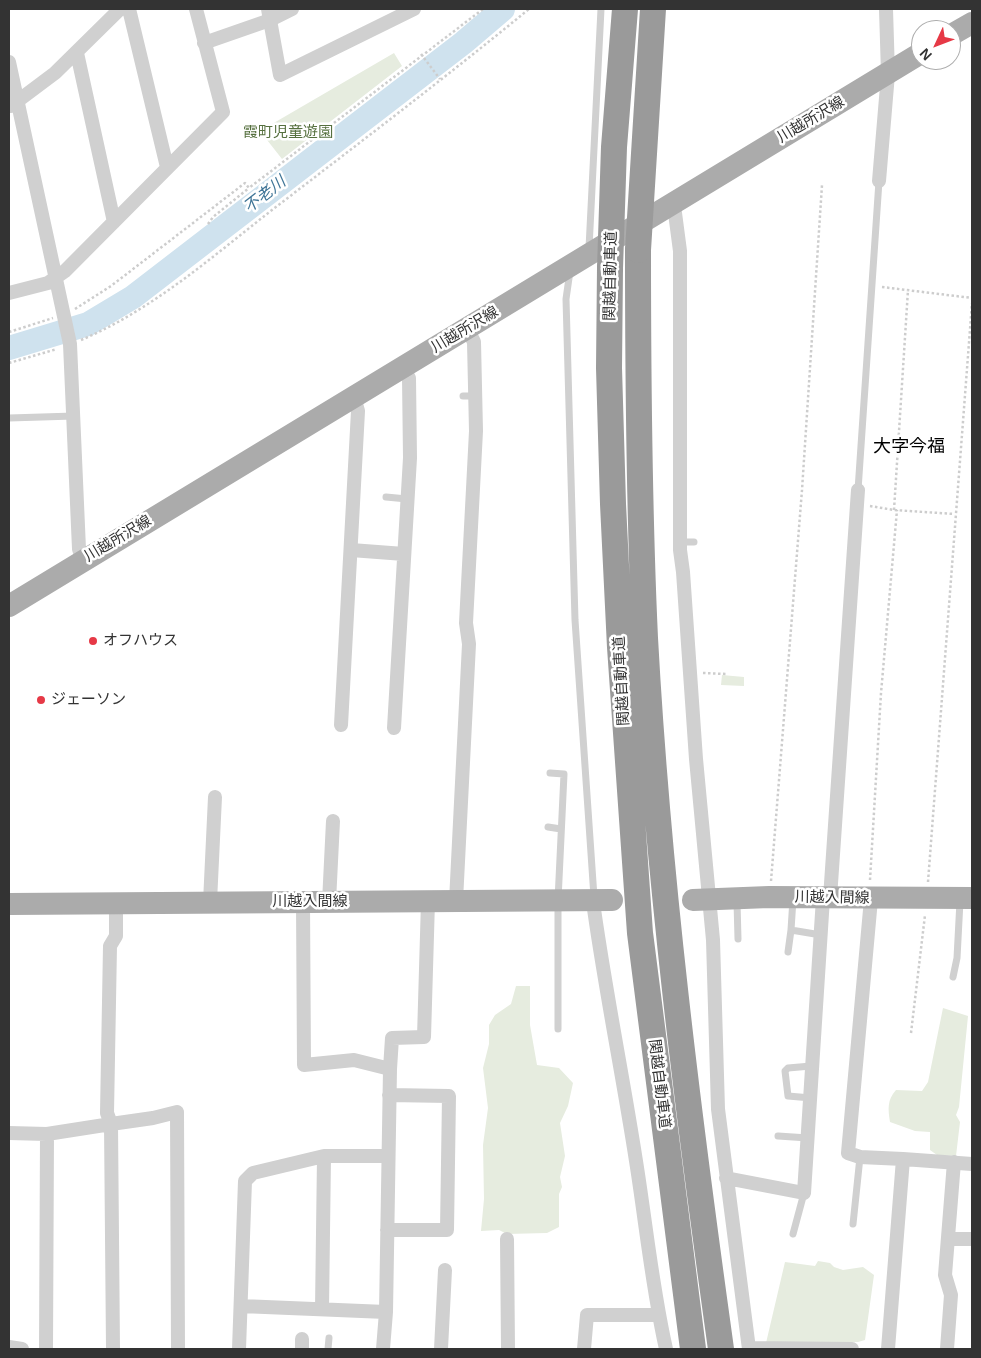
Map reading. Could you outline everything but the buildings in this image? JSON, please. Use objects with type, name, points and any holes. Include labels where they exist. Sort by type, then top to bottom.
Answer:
[{"type":"highway","name":"関越自動車道","points":[[625,9],[614,147],[590,263],[609,368],[613,504],[621,657],[639,924],[693,1349]]},
{"type":"highway","name":"関越自動車道","points":[[652,9],[638,250],[638,356],[648,666],[670,936],[692,1145],[721,1349]]},
{"type":"main road","points":[[961,29],[972,22]]},
{"type":"main road","name":"川越所沢線","points":[[9,606],[468,328],[590,263],[671,205],[911,59]]},
{"type":"main road","name":"川越入間線","points":[[701,900],[769,897],[966,898]]},
{"type":"main road","name":"川越入間線","points":[[9,904],[603,899]]},
{"type":"street","points":[[13,105],[77,53],[120,9]]},
{"type":"street","points":[[130,9],[167,167]]},
{"type":"street","points":[[9,293],[48,283],[56,278],[223,112],[196,9]]},
{"type":"street","points":[[204,43],[269,14],[292,9]]},
{"type":"street","points":[[269,14],[280,75],[414,9]]},
{"type":"street","points":[[879,181],[888,74],[886,9]]},
{"type":"street","points":[[77,53],[114,222]]},
{"type":"street","points":[[9,62],[13,105],[65,314],[70,342],[79,549],[83,560]]},
{"type":"street","points":[[671,205],[675,213],[680,251],[679,542],[690,672],[701,900],[714,949],[718,1109],[749,1349],[852,1349]]},
{"type":"street","points":[[456,901],[469,644],[464,600],[469,396],[474,342],[468,328]]},
{"type":"street","points":[[394,728],[410,458],[409,378],[403,368]]},
{"type":"street","points":[[341,725],[358,411],[354,397]]},
{"type":"street","points":[[726,1178],[804,1194],[821,934],[827,898],[857,496]]},
{"type":"street","points":[[351,550],[404,554]]},
{"type":"street","points":[[210,902],[214,798]]},
{"type":"street","points":[[329,902],[333,821]]},
{"type":"street","points":[[603,899],[594,910],[610,1018],[629,1113],[658,1315],[666,1349]]},
{"type":"street","points":[[870,899],[848,1153],[860,1157],[972,1164]]},
{"type":"street","points":[[383,1349],[386,1312],[389,1095],[392,1038],[424,1037],[428,901]]},
{"type":"street","points":[[303,902],[304,1064],[354,1060],[390,1069]]},
{"type":"street","points":[[113,1349],[110,1124],[107,1113],[110,946],[116,936],[116,903]]},
{"type":"street","points":[[387,1230],[447,1230],[449,1096],[389,1095]]},
{"type":"street","points":[[9,1133],[46,1134],[153,1118],[177,1112],[178,1349]]},
{"type":"street","points":[[46,1134],[46,1349]]},
{"type":"street","points":[[239,1349],[245,1181],[247,1177],[253,1173],[324,1156],[388,1156]]},
{"type":"street","points":[[322,1309],[324,1156]]},
{"type":"street","points":[[888,1349],[902,1159]]},
{"type":"street","points":[[947,1349],[951,1294],[945,1275],[954,1162]]},
{"type":"street","points":[[507,1239],[508,1349]]},
{"type":"street","points":[[949,1239],[972,1239]]},
{"type":"street","points":[[441,1349],[445,1270]]},
{"type":"street","points":[[241,1306],[386,1312]]},
{"type":"street","points":[[584,1349],[587,1315],[658,1315]]},
{"type":"street","points":[[9,1347],[22,1349]]},
{"type":"lane","points":[[601,9],[590,263],[567,318],[575,620],[603,899]]},
{"type":"lane","points":[[857,496],[879,181]]},
{"type":"lane","points":[[9,418],[74,416]]},
{"type":"lane","points":[[386,497],[407,499]]},
{"type":"lane","points":[[679,542],[694,542]]},
{"type":"lane","points":[[550,773],[564,774],[558,900],[558,1029]]},
{"type":"lane","points":[[548,827],[562,829]]},
{"type":"lane","points":[[737,898],[738,939]]},
{"type":"lane","points":[[788,952],[793,898]]},
{"type":"lane","points":[[953,977],[966,898]]},
{"type":"lane","points":[[791,930],[821,934]]},
{"type":"lane","points":[[810,1098],[788,1096],[785,1071],[788,1068],[811,1066]]},
{"type":"lane","points":[[778,1136],[808,1138]]},
{"type":"lane","points":[[853,1224],[860,1157]]},
{"type":"lane","points":[[793,1234],[804,1194]]},
{"type":"lane","points":[[328,1349],[329,1338]]},
{"type":"path","points":[[208,224],[213,217],[249,188],[482,9]]},
{"type":"path","points":[[9,363],[70,342],[113,324],[146,304],[255,223],[530,9]]},
{"type":"path","points":[[421,54],[440,79]]},
{"type":"path","points":[[9,332],[65,314],[111,286],[245,183],[249,188]]},
{"type":"path","points":[[769,897],[797,547],[822,185]]},
{"type":"path","points":[[873,286],[972,298]]},
{"type":"path","points":[[870,899],[908,290]]},
{"type":"path","points":[[911,1033],[927,899],[972,302]]},
{"type":"path","points":[[857,496],[895,510],[955,514]]},
{"type":"path","points":[[690,672],[726,674]]},
{"type":"green space","name":"霞町児童遊園","points":[[394,53],[402,66],[282,159],[260,131]]},
{"type":"green space","points":[[722,675],[744,677],[744,686],[721,685]]},
{"type":"green space","points":[[516,986],[530,986],[530,1025],[537,1065],[559,1068],[573,1083],[568,1106],[560,1123],[565,1156],[560,1177],[562,1187],[559,1194],[559,1227],[547,1233],[507,1234],[499,1230],[481,1231],[484,1199],[483,1145],[488,1108],[483,1068],[489,1044],[489,1025],[495,1015],[511,1004]]},
{"type":"green space","points":[[943,1008],[968,1016],[959,1107],[956,1115],[960,1122],[956,1156],[937,1155],[930,1150],[930,1132],[915,1131],[890,1122],[889,1113],[890,1101],[896,1090],[922,1091],[928,1082]]},
{"type":"green space","points":[[818,1261],[830,1263],[834,1267],[843,1270],[863,1267],[874,1275],[865,1340],[858,1342],[766,1343],[785,1262],[815,1266]]},
{"type":"waterway","name":"不老川","points":[[9,348],[88,324],[133,297],[463,43],[503,9]]},
{"type":"place","name":"オフハウス","points":[[93,641]]},
{"type":"place","name":"ジェーソン","points":[[41,700]]},
{"type":"district","name":"大字今福","points":[[909,447]]}]
